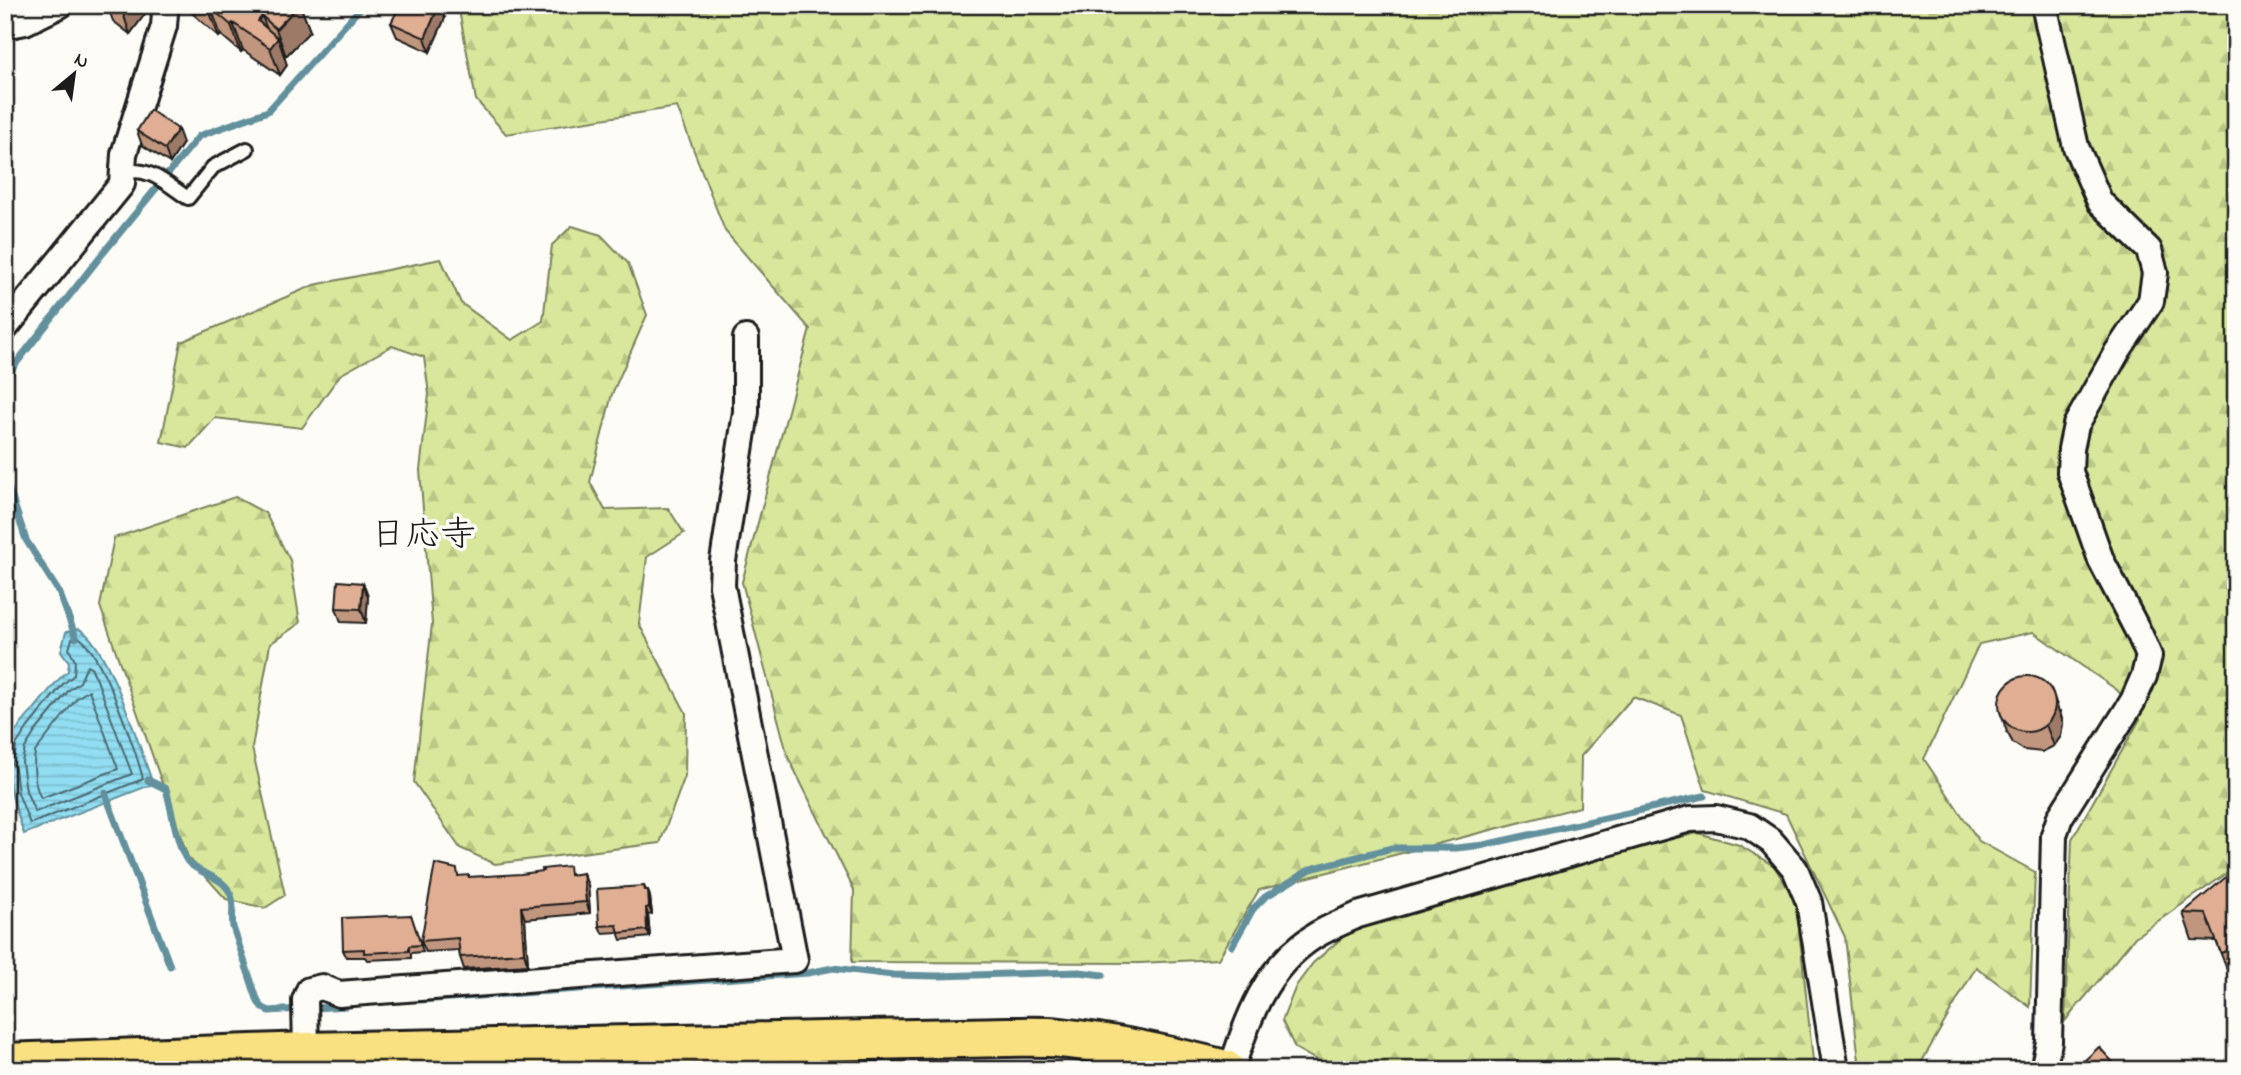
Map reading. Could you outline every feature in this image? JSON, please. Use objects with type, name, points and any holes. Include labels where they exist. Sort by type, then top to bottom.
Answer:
[{"type":"main road","points":[[5,1063],[306,1052],[1007,1037],[1059,1038],[1152,1052],[1225,1070]]},
{"type":"street","points":[[5,26],[25,22],[61,5]]},
{"type":"street","points":[[5,328],[122,184],[124,154],[164,26],[162,5]]},
{"type":"street","points":[[2043,1070],[2049,1031],[2054,835],[2060,817],[2133,701],[2149,656],[2101,560],[2070,472],[2071,449],[2076,425],[2117,352],[2151,301],[2155,273],[2149,250],[2100,202],[2076,147],[2044,5]]},
{"type":"street","points":[[306,1052],[305,1009],[309,990],[322,987],[339,994],[795,960],[722,586],[723,561],[746,412],[746,338]]},
{"type":"street","points":[[1231,1070],[1245,1026],[1261,991],[1286,961],[1313,937],[1358,915],[1690,819],[1716,818],[1749,826],[1771,841],[1795,869],[1810,902],[1836,1070]]},
{"type":"lane","points":[[123,172],[150,172],[188,198],[214,167],[247,149]]},
{"type":"green space","points":[[458,5],[2236,5],[2236,867],[2135,937],[2065,1021],[2072,839],[2140,719],[2117,690],[2033,632],[1979,644],[1924,759],[1979,841],[2035,872],[2030,1007],[1976,967],[1917,1070],[1860,1070],[1845,937],[1786,814],[1705,790],[1681,715],[1633,697],[1581,756],[1580,807],[1259,890],[1218,959],[1140,963],[852,962],[854,890],[788,757],[742,582],[810,329],[725,231],[677,107],[506,134],[476,100]]},
{"type":"green space","points":[[572,226],[601,235],[628,263],[647,315],[612,394],[590,482],[605,510],[668,508],[684,533],[647,557],[639,624],[686,713],[685,776],[660,843],[495,864],[460,848],[414,782],[432,624],[420,470],[429,394],[424,357],[392,346],[340,375],[302,428],[215,418],[188,448],[161,442],[181,342],[314,285],[441,259],[461,303],[512,340],[543,321],[552,245]]},
{"type":"green space","points":[[235,497],[265,513],[290,560],[300,623],[270,644],[252,748],[285,895],[265,908],[226,899],[188,857],[100,606],[114,538]]},
{"type":"green space","points":[[1698,833],[1739,845],[1774,866],[1796,901],[1814,1070],[1334,1070],[1295,1048],[1282,1021],[1296,986],[1313,963],[1350,931],[1628,849]]},
{"type":"water","points":[[79,629],[90,638],[112,675],[153,784],[24,834],[8,776],[9,743],[21,724],[68,671],[69,662],[61,651],[66,632]]},
{"type":"building","points":[[203,5],[299,5],[276,29],[262,16],[258,21],[278,38],[270,48]]},
{"type":"building","points":[[400,5],[439,5],[425,38],[391,23]]},
{"type":"building","points":[[150,110],[178,129],[165,149],[137,131]]},
{"type":"building","points":[[338,581],[363,583],[361,609],[336,608]]},
{"type":"building","points":[[2027,676],[2038,678],[2047,684],[2053,693],[2053,715],[2047,724],[2038,730],[2027,732],[2016,730],[2007,724],[2001,715],[1999,704],[2001,693],[2007,684],[2016,678]]},
{"type":"building","points":[[435,864],[457,869],[458,876],[469,877],[521,874],[569,866],[570,875],[583,873],[586,902],[521,907],[524,953],[460,957],[458,938],[421,941]]},
{"type":"building","points":[[2236,870],[2236,948],[2221,953],[2206,914],[2183,913]]},
{"type":"building","points":[[644,886],[645,890],[648,890],[647,930],[619,933],[617,925],[599,926],[597,889]]},
{"type":"building","points":[[411,915],[421,945],[409,946],[409,951],[364,953],[364,949],[343,950],[342,918]]},
{"type":"building","points":[[2099,1047],[2120,1070],[2093,1070],[2084,1061]]},
{"type":"waterway","points":[[5,385],[14,366],[199,136],[268,111],[363,5]]},
{"type":"waterway","points":[[5,477],[26,540],[60,594],[76,638]]},
{"type":"waterway","points":[[148,780],[166,789],[178,838],[188,862],[228,889],[233,903],[233,927],[258,1002],[263,1008],[269,1011],[346,1006]]},
{"type":"waterway","points":[[105,793],[170,966]]},
{"type":"waterway","points":[[1232,946],[1253,909],[1265,897],[1311,869],[1392,848],[1484,845],[1704,796]]},
{"type":"waterway","points":[[420,1000],[808,973],[833,968],[893,975],[1080,972],[1103,975]]},
{"type":"district","name":"日応寺","points":[[423,533]]}]
